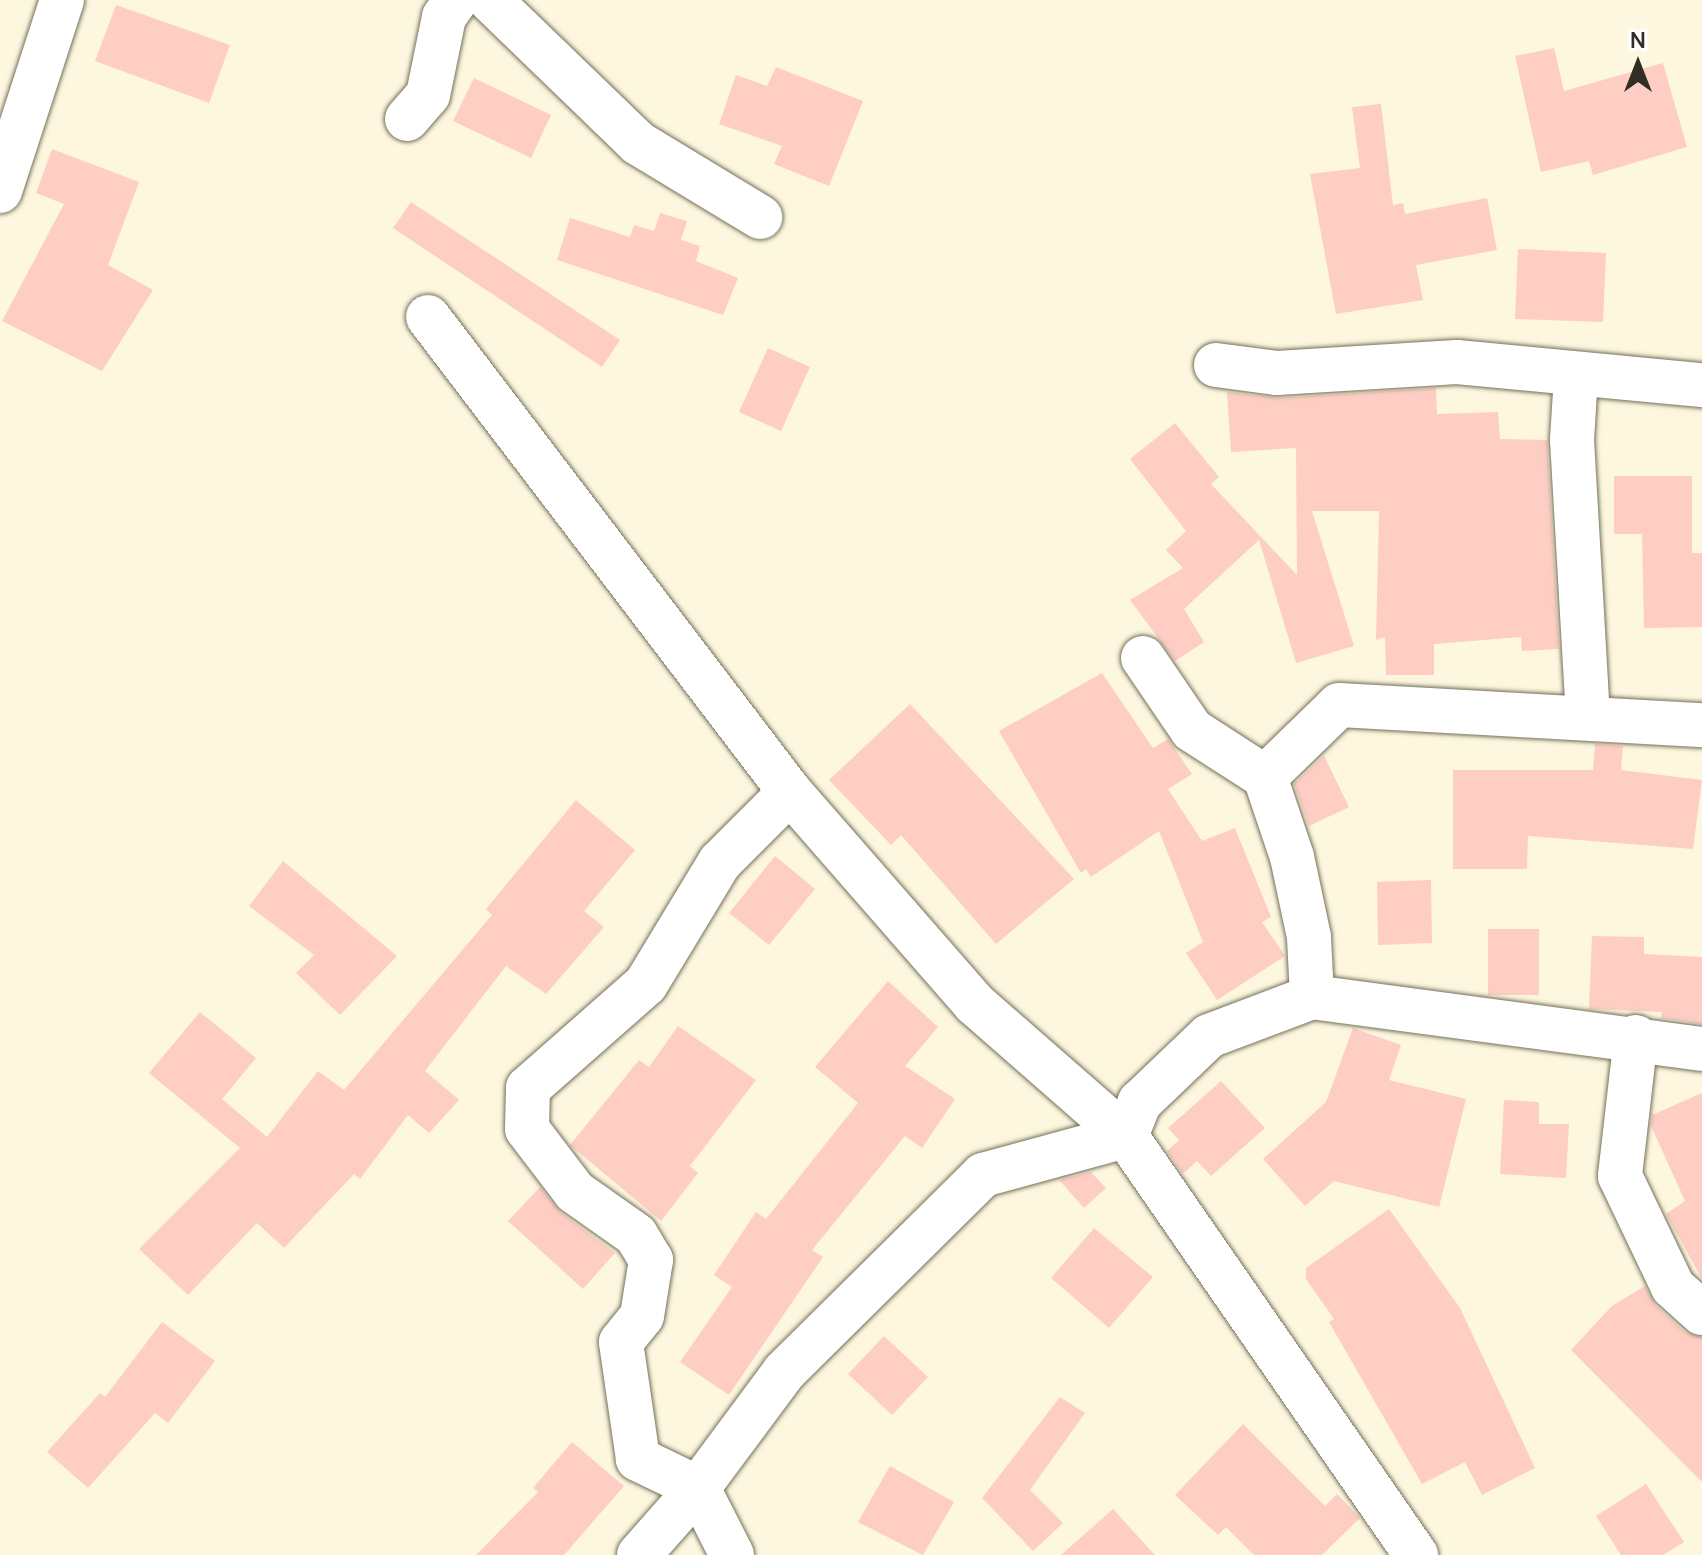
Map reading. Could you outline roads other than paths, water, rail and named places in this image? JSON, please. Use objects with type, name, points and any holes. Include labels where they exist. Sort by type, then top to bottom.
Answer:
[{"type":"street","points":[[407,119],[428,95],[444,17],[456,0]]},
{"type":"street","points":[[490,0],[638,143],[760,217]]},
{"type":"street","points":[[0,191],[59,1]]},
{"type":"street","points":[[428,317],[790,792],[975,1004],[1126,1136],[1416,1555]]},
{"type":"street","points":[[1216,365],[1277,373],[1457,362],[1576,376],[1702,385]]},
{"type":"street","points":[[1576,376],[1572,440],[1588,718]]},
{"type":"street","points":[[1143,658],[1192,730],[1265,777],[1292,857],[1309,937],[1312,997]]},
{"type":"street","points":[[1265,777],[1339,705],[1702,725]]},
{"type":"street","points":[[732,1555],[698,1488],[638,1459],[621,1342],[642,1316],[651,1260],[636,1235],[575,1192],[527,1129],[528,1088],[646,984],[720,862],[790,792]]},
{"type":"street","points":[[1126,1136],[1140,1102],[1209,1036],[1312,997],[1636,1037],[1702,1049]]},
{"type":"street","points":[[1636,1037],[1620,1176],[1673,1287],[1702,1313]]},
{"type":"street","points":[[639,1555],[698,1488],[784,1372],[983,1175],[1126,1136]]}]
